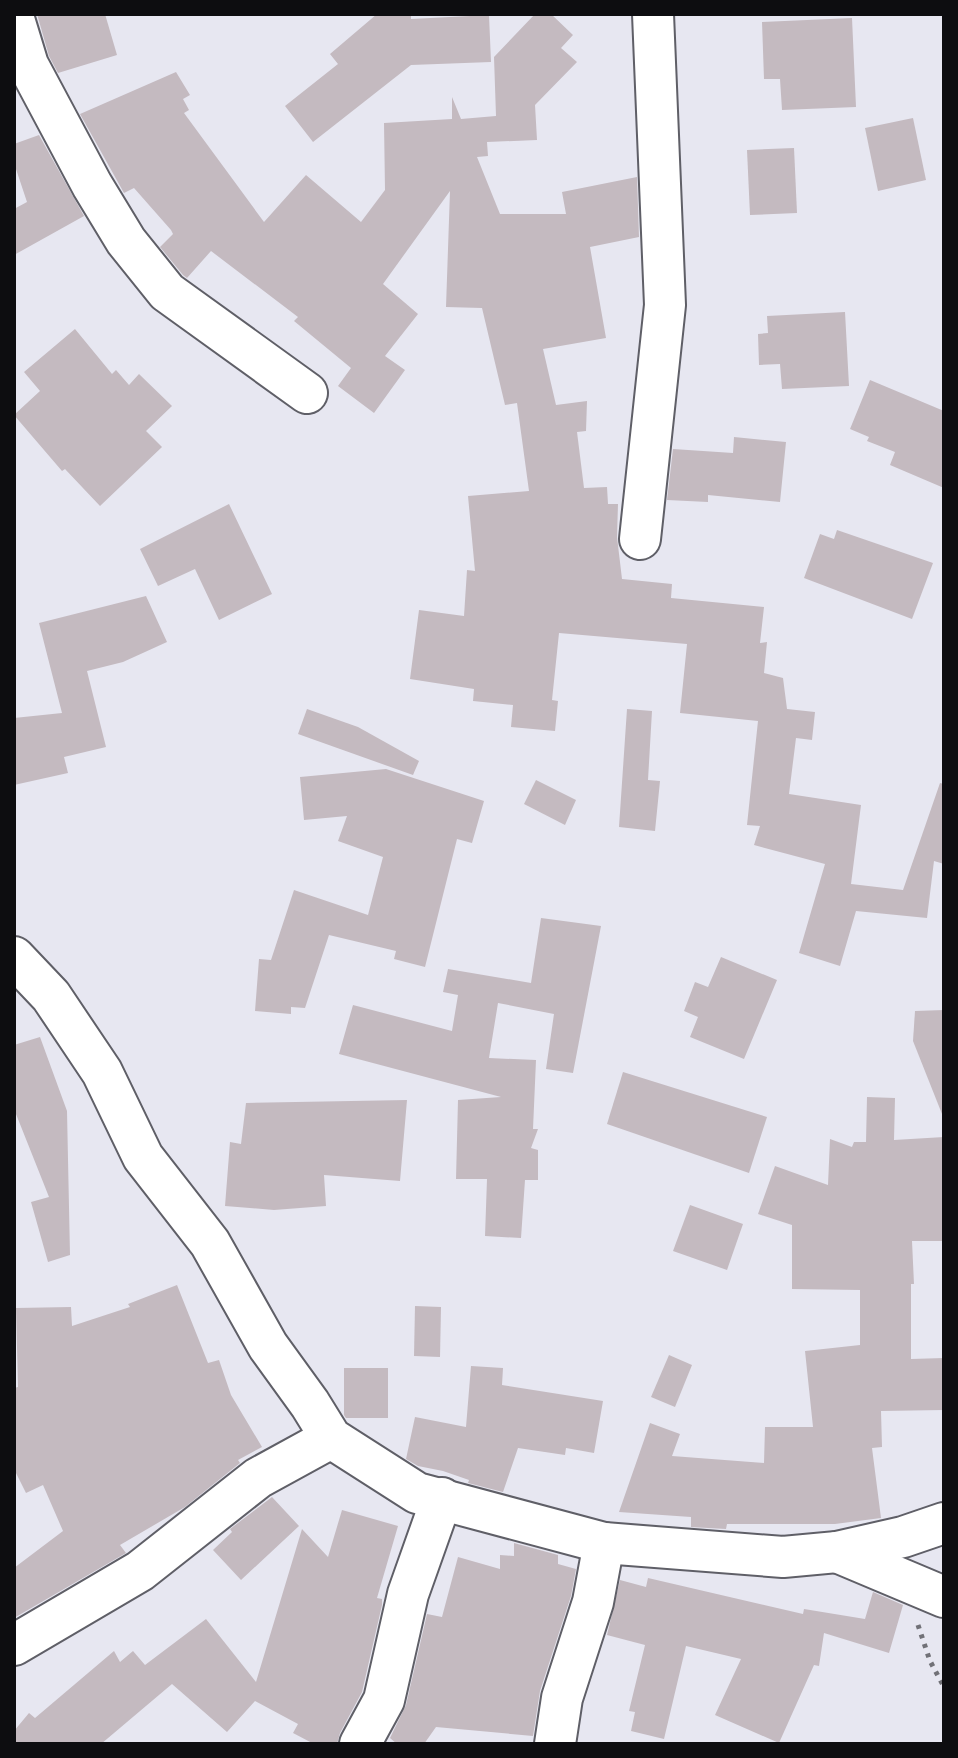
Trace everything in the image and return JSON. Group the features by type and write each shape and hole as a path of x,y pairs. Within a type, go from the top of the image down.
{"street":[{"path":"640,539 665,305 653,14"},
{"path":"14,19 35,79 126,241 167,292 307,393"},
{"path":"14,957 51,996 102,1072 143,1157 210,1243 268,1346 331,1438 417,1493 604,1543 783,1557 837,1552 903,1537 944,1523"},
{"path":"14,1645 140,1571 258,1478 331,1438"},
{"path":"360,1744 384,1700 408,1594 442,1498"},
{"path":"555,1744 562,1698 593,1602 604,1543"},
{"path":"837,1552 944,1597"}],"path":[{"path":"897,1577 930,1661 944,1687"}],"building":[{"path":"37,14 105,14 117,55 58,73 49,56"},
{"path":"377,14 411,14 411,19 489,15 491,62 411,65 313,142 285,106 338,64 330,54"},
{"path":"535,14 551,14 573,35 561,48 577,62 535,105 537,140 487,142 488,156 477,157 500,214 566,214 562,192 637,177 639,237 590,247 606,338 543,349 556,405 587,401 586,431 577,432 584,488 607,487 608,504 618,504 617,537 622,579 672,584 671,598 764,607 760,643 767,642 764,673 783,678 787,709 815,712 812,740 796,738 789,794 861,805 851,884 903,890 940,783 944,784 944,864 934,861 927,918 856,911 840,966 799,953 825,864 754,845 760,826 747,825 758,721 680,713 687,644 559,633 552,700 558,701 555,731 511,727 513,705 473,701 474,689 410,679 419,610 464,616 467,570 475,571 468,496 529,491 517,403 505,405 482,308 446,307 450,191 383,284 418,314 385,356 405,370 374,413 338,386 351,368 294,321 298,317 211,251 187,278 183,275 160,247 173,234 171,230 134,188 124,193 80,114 176,72 190,95 183,99 189,110 184,113 264,222 306,175 361,222 385,190 384,123 452,119 452,97 461,119 496,116 494,57"},
{"path":"852,18 856,107 782,110 780,79 764,79 762,22"},
{"path":"913,118 926,180 878,191 865,128"},
{"path":"39,135 84,216 14,255 14,209 27,202 14,163 14,144"},
{"path":"794,148 797,213 750,215 747,150"},
{"path":"845,312 849,386 782,389 780,364 759,365 758,334 768,333 767,316"},
{"path":"75,329 112,374 116,370 129,385 139,374 172,406 146,431 162,447 100,506 65,469 62,471 14,415 40,391 24,372"},
{"path":"870,380 944,411 944,488 890,465 895,452 867,441 869,437 850,429"},
{"path":"734,437 786,442 780,502 708,495 708,502 667,500 673,449 733,453"},
{"path":"229,504 272,594 219,620 195,569 158,586 140,549"},
{"path":"837,530 933,563 912,619 804,578 820,534 834,539"},
{"path":"146,596 167,642 123,662 87,671 106,747 64,757 68,773 14,785 14,718 62,713 39,623"},
{"path":"307,709 358,727 419,761 413,775 298,734"},
{"path":"627,709 652,711 648,780 660,781 655,831 619,827"},
{"path":"386,769 484,801 472,843 457,839 425,967 394,959 396,951 329,935 305,1008 291,1007 291,1014 255,1011 259,959 271,960 294,890 368,915 383,857 338,841 347,816 304,820 300,777"},
{"path":"536,780 576,800 565,825 524,804"},
{"path":"541,918 601,926 573,1073 546,1069 554,1014 498,1003 489,1058 536,1060 533,1129 538,1129 531,1148 538,1150 538,1180 525,1180 521,1238 485,1236 487,1179 456,1179 458,1100 501,1097 339,1054 353,1005 452,1031 458,995 443,992 448,969 531,983"},
{"path":"721,957 777,980 744,1059 690,1037 698,1017 684,1011 695,982 708,987"},
{"path":"944,1010 942,1114 913,1041 915,1011"},
{"path":"40,1037 67,1111 70,1255 48,1262 31,1202 49,1197 14,1109 14,1045"},
{"path":"623,1072 767,1117 749,1173 607,1124"},
{"path":"867,1097 895,1098 894,1140 944,1137 944,1241 912,1241 911,1359 944,1358 944,1410 881,1411 882,1447 872,1448 881,1518 835,1524 727,1524 726,1529 691,1527 691,1517 619,1512 650,1423 680,1434 672,1456 764,1463 765,1427 813,1427 805,1351 860,1345 860,1290 792,1289 792,1225 758,1214 775,1166 828,1185 830,1139 852,1147 854,1142 866,1142"},
{"path":"407,1100 400,1181 324,1175 326,1206 274,1210 225,1206 230,1142 241,1144 246,1103"},
{"path":"690,1205 743,1224 727,1270 673,1251"},
{"path":"177,1285 208,1363 219,1360 231,1395 262,1447 238,1460 240,1463 185,1507 120,1545 126,1553 14,1618 14,1568 63,1531 43,1485 26,1493 14,1469 14,1388 18,1387 16,1308 71,1307 72,1326 130,1307 128,1304"},
{"path":"415,1306 441,1307 440,1357 414,1356"},
{"path":"669,1355 692,1365 675,1407 651,1397"},
{"path":"471,1366 503,1368 502,1385 603,1401 594,1453 566,1448 565,1455 518,1448 503,1492 468,1483 469,1480 443,1471 418,1466 406,1459 415,1417 466,1427"},
{"path":"344,1368 388,1368 388,1418 346,1418"},
{"path":"272,1497 299,1526 241,1580 213,1550 232,1532 230,1529"},
{"path":"342,1510 398,1526 377,1598 382,1599 382,1605 362,1692 337,1744 314,1744 293,1733 298,1724 255,1701 227,1732 172,1684 101,1744 14,1744 14,1731 29,1713 35,1718 114,1651 120,1662 133,1651 145,1665 206,1619 256,1682 302,1529 328,1557"},
{"path":"514,1543 558,1555 558,1564 576,1569 571,1596 540,1691 533,1736 436,1727 424,1744 397,1744 390,1738 406,1705 427,1614 442,1617 458,1557 500,1569 500,1555 514,1556"},
{"path":"648,1578 803,1614 804,1609 865,1619 873,1592 903,1605 889,1653 824,1633 819,1666 814,1665 779,1743 715,1715 741,1659 686,1646 664,1739 631,1731 635,1712 629,1711 645,1645 607,1635 620,1580 646,1587"}]}
